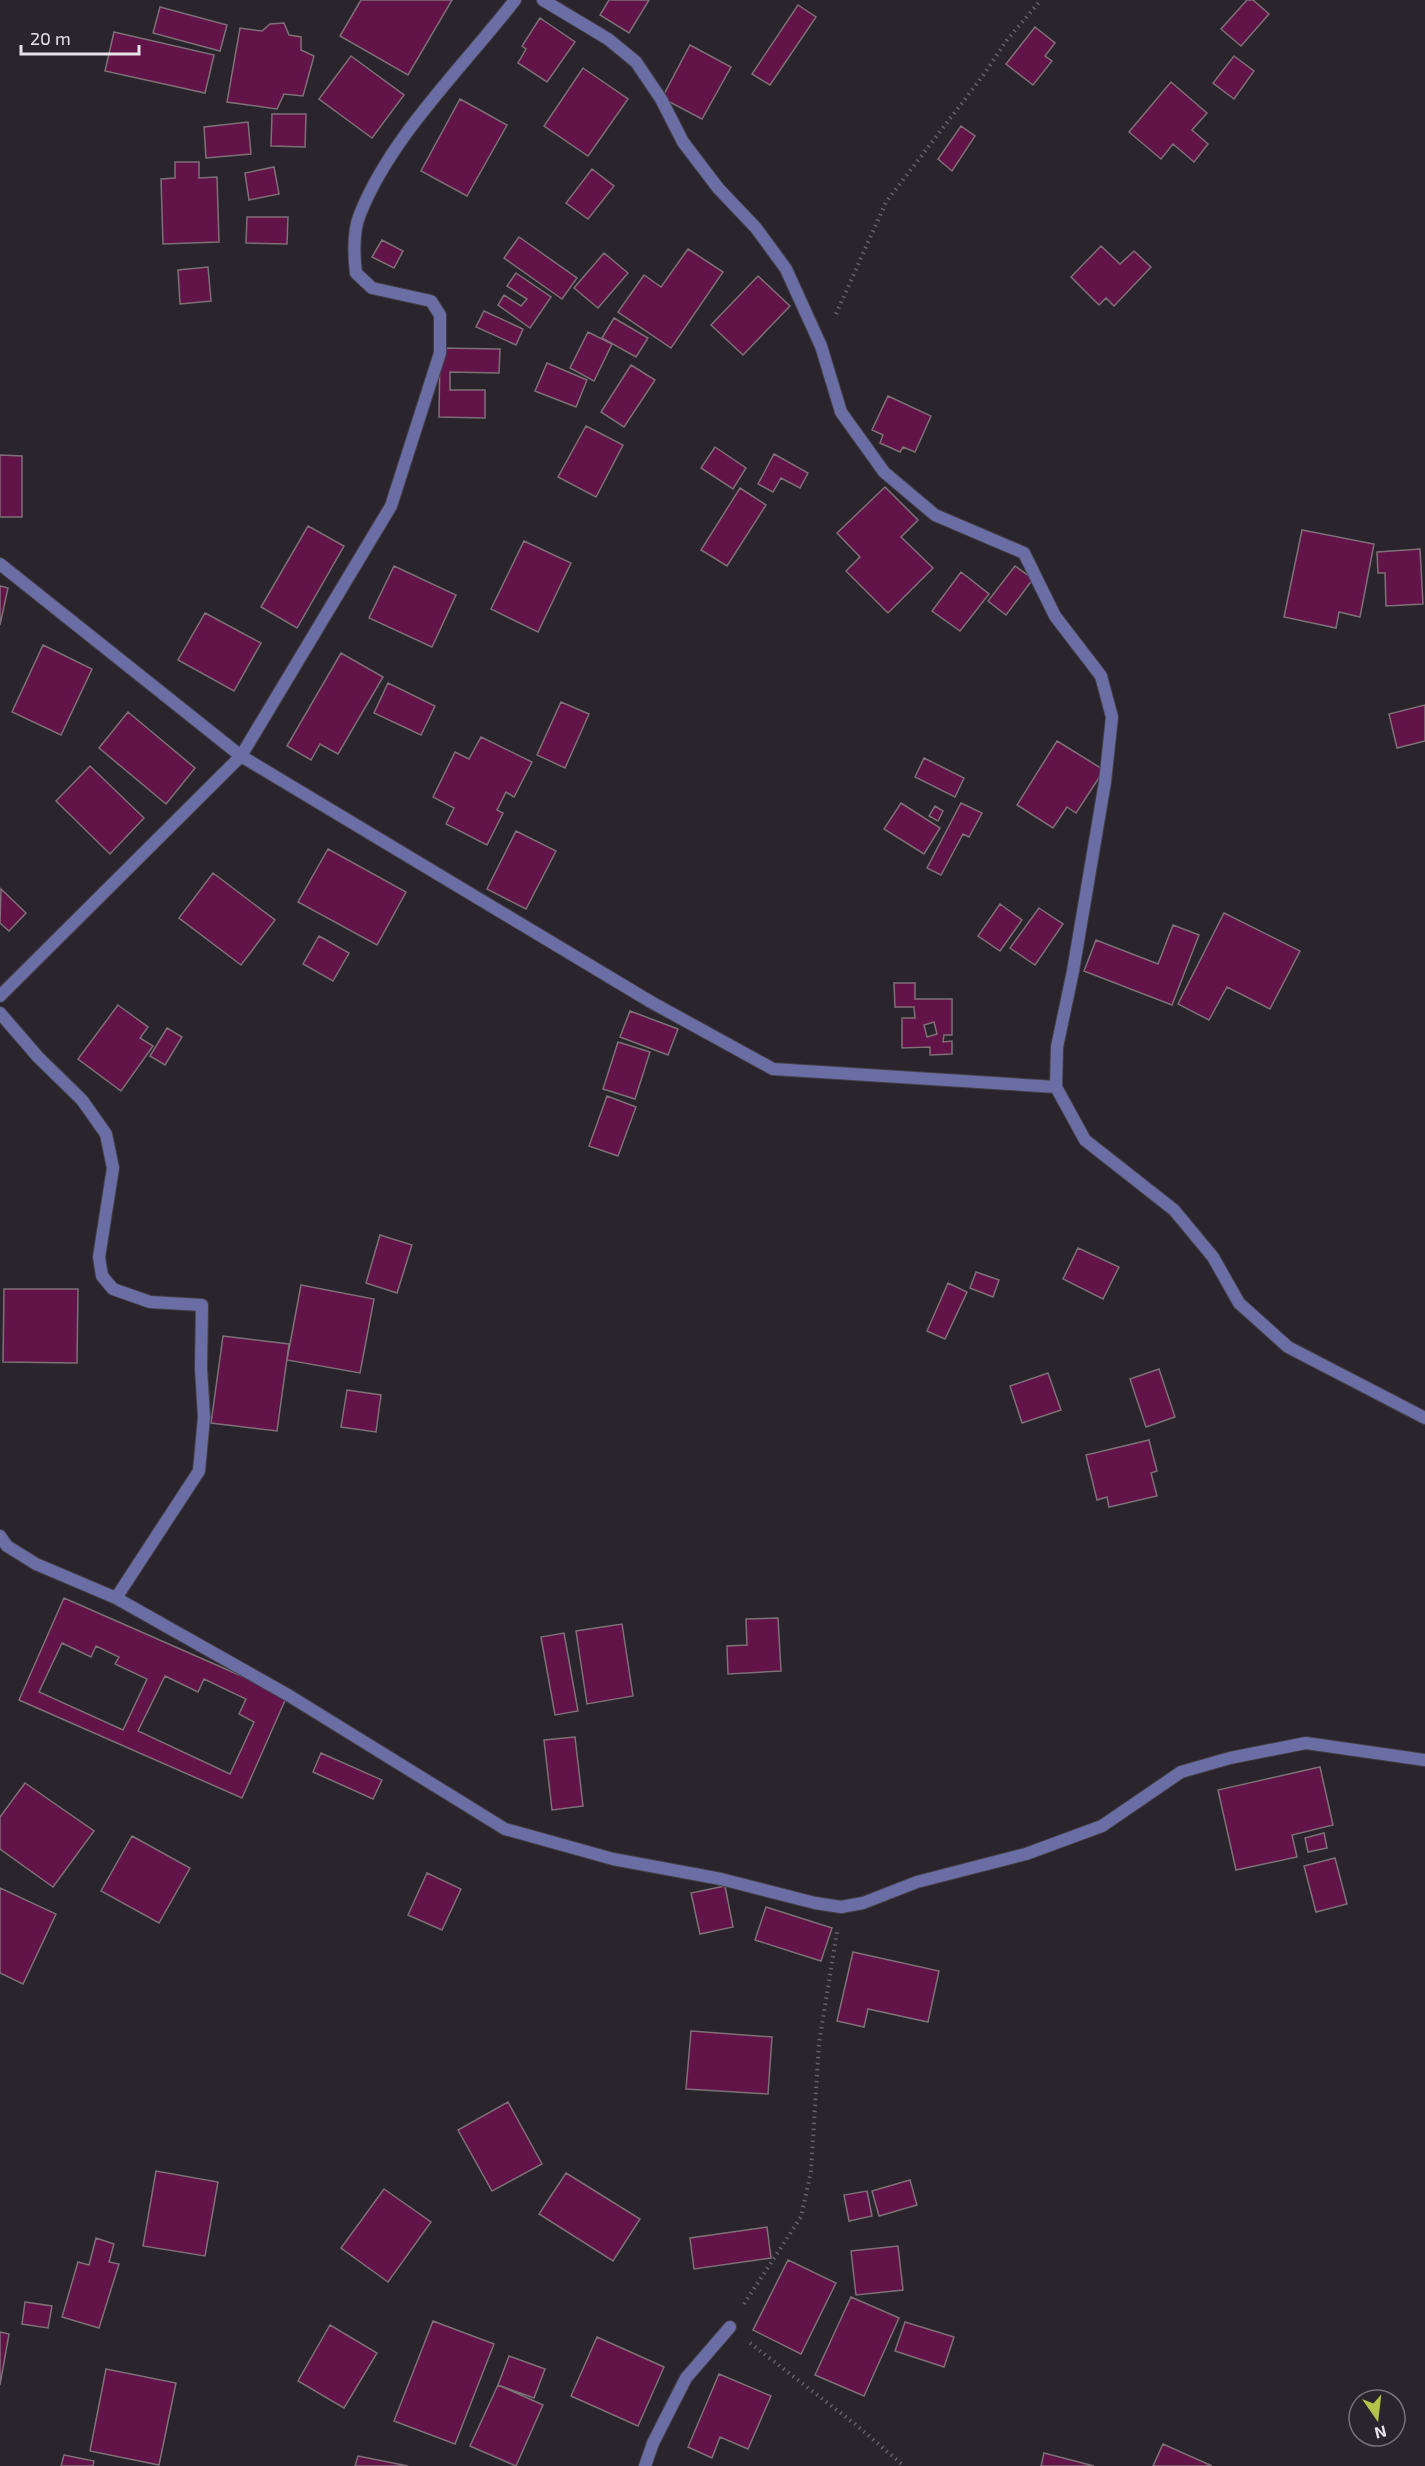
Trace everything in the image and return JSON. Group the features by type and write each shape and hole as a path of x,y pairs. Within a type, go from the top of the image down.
{"street":[{"path":"0,996 241,756 391,506 440,353 440,315 430,301 372,288 356,273 354,258 359,216 387,160 515,0"},
{"path":"543,0 608,39 636,62 661,99 683,142 718,188 756,228 786,269 820,346 840,412 884,472 935,515 1024,553 1055,616 1101,676 1112,717 1105,782 1073,971 1057,1047 1056,1087 1085,1140 1174,1210 1213,1257 1239,1303 1288,1347 1425,1418"},
{"path":"0,564 241,756 651,1002 773,1069 1056,1087"},
{"path":"0,1013 38,1057 82,1100 106,1134 113,1167 99,1257 102,1276 113,1289 150,1302 202,1305 201,1368 204,1417 198,1471 116,1599"},
{"path":"0,1536 7,1546 36,1564 116,1599 288,1695 505,1829 613,1859 722,1879 841,1908 863,1903 917,1882 1026,1854 1102,1826 1181,1772 1230,1758 1306,1743 1425,1760"},
{"path":"645,2466 653,2443 686,2378 730,2327"}],"path":[{"path":"820,346 886,202 1008,40 1041,0"},
{"path":"841,1908 819,2043 811,2171 801,2217 730,2327 855,2424 904,2466"}],"building":[{"path":"361,0 452,0 408,75 340,36"},
{"path":"609,0 649,0 629,33 600,15"},
{"path":"1247,0 1253,0 1269,14 1241,46 1221,29"},
{"path":"798,5 816,17 770,85 752,74"},
{"path":"160,7 227,25 220,51 153,33"},
{"path":"540,18 575,42 547,82 518,63 526,49 522,46"},
{"path":"284,23 289,35 301,37 301,50 314,56 303,96 284,94 277,109 227,102 240,28 262,31 270,24"},
{"path":"1035,27 1055,43 1045,56 1052,61 1033,85 1006,64"},
{"path":"114,32 214,55 205,93 105,71"},
{"path":"690,45 731,67 702,119 662,98"},
{"path":"351,56 404,95 372,138 319,99"},
{"path":"1234,56 1254,71 1234,99 1213,83"},
{"path":"583,68 628,99 588,156 544,126"},
{"path":"1171,82 1207,113 1192,130 1208,144 1194,162 1173,144 1161,159 1129,132"},
{"path":"460,99 507,125 467,196 421,171"},
{"path":"272,114 306,114 305,147 271,146"},
{"path":"248,122 251,154 206,158 204,127"},
{"path":"961,126 975,136 952,171 938,159"},
{"path":"175,162 199,162 199,178 217,177 219,242 163,244 161,179 175,178"},
{"path":"274,167 279,194 249,200 245,173"},
{"path":"592,169 614,186 588,219 566,203"},
{"path":"247,217 288,217 287,244 246,243"},
{"path":"519,237 577,278 562,299 504,258"},
{"path":"382,240 403,251 394,268 372,257"},
{"path":"1101,246 1120,264 1134,251 1151,267 1114,306 1106,298 1099,305 1071,277"},
{"path":"688,249 723,272 671,348 618,312 644,275 661,287"},
{"path":"604,253 628,273 598,308 574,288"},
{"path":"208,267 211,301 180,304 178,270"},
{"path":"516,273 551,297 530,328 498,305 504,295 521,306 527,299 507,286"},
{"path":"758,276 790,306 743,355 711,325"},
{"path":"484,311 523,329 516,345 476,327"},
{"path":"614,318 648,338 636,357 602,338"},
{"path":"588,332 612,344 594,381 570,368"},
{"path":"440,348 500,349 499,373 450,372 450,390 485,390 485,418 439,417"},
{"path":"547,363 587,380 576,407 535,391"},
{"path":"631,365 655,380 624,427 601,412"},
{"path":"888,396 931,416 915,452 903,447 900,452 880,443 883,435 872,430"},
{"path":"586,426 623,445 596,497 558,477"},
{"path":"715,447 746,468 733,489 701,468"},
{"path":"774,454 808,473 800,488 781,478 773,492 758,484"},
{"path":"0,455 22,456 22,517 0,517"},
{"path":"885,487 918,520 901,537 933,568 888,613 846,571 860,557 837,533"},
{"path":"740,488 766,505 727,566 701,550"},
{"path":"308,526 344,546 297,628 261,607"},
{"path":"1302,530 1374,544 1360,617 1339,612 1336,628 1284,617"},
{"path":"524,541 571,563 538,632 491,609"},
{"path":"1420,549 1423,604 1386,606 1385,573 1378,573 1377,552"},
{"path":"394,566 456,595 432,647 369,618"},
{"path":"1015,566 1033,579 1006,615 988,601"},
{"path":"961,572 989,594 960,631 932,611"},
{"path":"0,586 8,588 0,625"},
{"path":"205,613 261,643 234,691 178,660"},
{"path":"43,645 92,669 61,735 12,712"},
{"path":"341,653 383,677 338,754 320,744 311,760 287,746"},
{"path":"388,683 435,706 421,735 374,713"},
{"path":"561,702 589,714 565,768 537,755"},
{"path":"1425,705 1425,741 1397,748 1389,714"},
{"path":"128,712 195,768 166,804 99,748"},
{"path":"481,737 532,762 514,797 506,792 497,810 503,813 487,845 446,824 454,808 433,797 455,752 469,759"},
{"path":"1057,741 1104,770 1076,813 1067,807 1053,828 1017,805"},
{"path":"924,758 964,778 955,797 915,777"},
{"path":"90,766 144,818 110,854 56,801"},
{"path":"901,803 940,828 924,854 884,829"},
{"path":"961,803 982,813 969,837 963,834 941,875 927,868"},
{"path":"935,806 943,811 938,821 929,816"},
{"path":"516,831 556,851 526,909 487,889"},
{"path":"328,849 406,892 377,945 298,902"},
{"path":"213,873 275,920 241,965 179,918"},
{"path":"1,889 26,913 9,931 0,923"},
{"path":"1000,904 1022,920 1000,951 978,936"},
{"path":"1039,908 1063,924 1035,965 1010,948"},
{"path":"1224,913 1300,951 1270,1009 1227,987 1209,1020 1178,1004"},
{"path":"1173,925 1199,935 1172,1005 1084,971 1096,940 1158,964"},
{"path":"319,936 349,953 333,981 303,964"},
{"path":"894,983 915,983 915,999 952,999 952,1035 944,1035 943,1042 952,1041 952,1054 930,1055 930,1047 902,1048 902,1018 915,1018 914,1007 895,1007","holes":["934,1022 937,1034 927,1037 924,1025"]},
{"path":"118,1005 148,1027 140,1038 153,1046 121,1091 78,1059"},
{"path":"630,1011 678,1029 668,1055 620,1037"},
{"path":"167,1028 182,1037 165,1065 150,1056"},
{"path":"618,1042 650,1052 635,1099 603,1089"},
{"path":"607,1096 636,1107 618,1156 589,1146"},
{"path":"380,1235 412,1245 397,1293 366,1283"},
{"path":"1078,1248 1119,1267 1103,1299 1063,1279"},
{"path":"976,1272 999,1280 993,1297 970,1288"},
{"path":"948,1283 967,1292 945,1339 927,1331"},
{"path":"301,1285 374,1299 360,1373 287,1360"},
{"path":"4,1289 78,1289 77,1363 3,1362"},
{"path":"223,1336 289,1344 277,1431 211,1423"},
{"path":"1159,1369 1175,1417 1146,1427 1130,1379"},
{"path":"1048,1373 1061,1410 1022,1423 1010,1386"},
{"path":"347,1390 381,1395 376,1432 341,1427"},
{"path":"1149,1440 1157,1471 1151,1473 1157,1496 1109,1507 1107,1497 1097,1500 1086,1455"},
{"path":"64,1598 287,1696 242,1798 19,1700","holes":["62,1643 91,1657 96,1646 119,1657 115,1664 147,1679 123,1730 39,1692","165,1676 198,1692 204,1679 246,1699 239,1714 254,1722 230,1774 138,1731"]},
{"path":"778,1618 781,1671 728,1674 727,1646 747,1645 746,1619"},
{"path":"622,1624 633,1696 587,1704 576,1631"},
{"path":"564,1633 578,1711 555,1715 541,1637"},
{"path":"575,1737 583,1806 552,1810 544,1740"},
{"path":"321,1753 382,1780 373,1799 313,1772"},
{"path":"1320,1767 1333,1825 1292,1835 1297,1857 1236,1870 1218,1790"},
{"path":"25,1783 94,1831 53,1887 0,1849 0,1817"},
{"path":"1324,1833 1327,1848 1308,1852 1305,1838"},
{"path":"132,1836 190,1868 159,1923 101,1891"},
{"path":"1335,1858 1347,1904 1316,1912 1304,1866"},
{"path":"427,1873 461,1889 442,1930 408,1915"},
{"path":"725,1886 733,1927 700,1934 691,1893"},
{"path":"0,1888 56,1914 23,1984 0,1973"},
{"path":"766,1907 832,1928 821,1961 755,1940"},
{"path":"853,1952 939,1971 928,2022 868,2009 864,2027 837,2021"},
{"path":"691,2031 772,2037 768,2094 686,2089"},
{"path":"508,2102 542,2164 492,2191 458,2130"},
{"path":"156,2171 218,2182 205,2256 143,2246"},
{"path":"566,2173 640,2219 613,2261 539,2214"},
{"path":"910,2180 917,2205 879,2216 872,2191"},
{"path":"384,2189 431,2222 388,2282 341,2248"},
{"path":"867,2191 872,2216 849,2221 844,2195"},
{"path":"767,2227 771,2258 694,2269 690,2238"},
{"path":"96,2238 114,2244 109,2262 119,2264 99,2328 62,2317 78,2262 89,2265"},
{"path":"898,2246 903,2290 856,2295 851,2251"},
{"path":"788,2260 836,2283 801,2354 753,2330"},
{"path":"851,2297 899,2318 864,2396 815,2375"},
{"path":"25,2302 52,2306 48,2328 22,2324"},
{"path":"433,2321 494,2344 455,2444 394,2421"},
{"path":"905,2322 954,2337 944,2367 895,2351"},
{"path":"330,2325 377,2353 344,2408 298,2381"},
{"path":"0,2332 9,2334 0,2385"},
{"path":"597,2337 664,2367 638,2426 571,2396"},
{"path":"509,2356 545,2369 534,2398 498,2385"},
{"path":"106,2369 176,2383 159,2465 90,2451"},
{"path":"719,2374 771,2396 748,2449 720,2437 712,2458 688,2447"},
{"path":"498,2385 543,2405 516,2466 470,2446"},
{"path":"1163,2444 1212,2466 1153,2466"},
{"path":"1044,2453 1094,2466 1041,2466"},
{"path":"64,2455 94,2461 93,2466 61,2466"},
{"path":"358,2456 408,2466 355,2466"}]}
